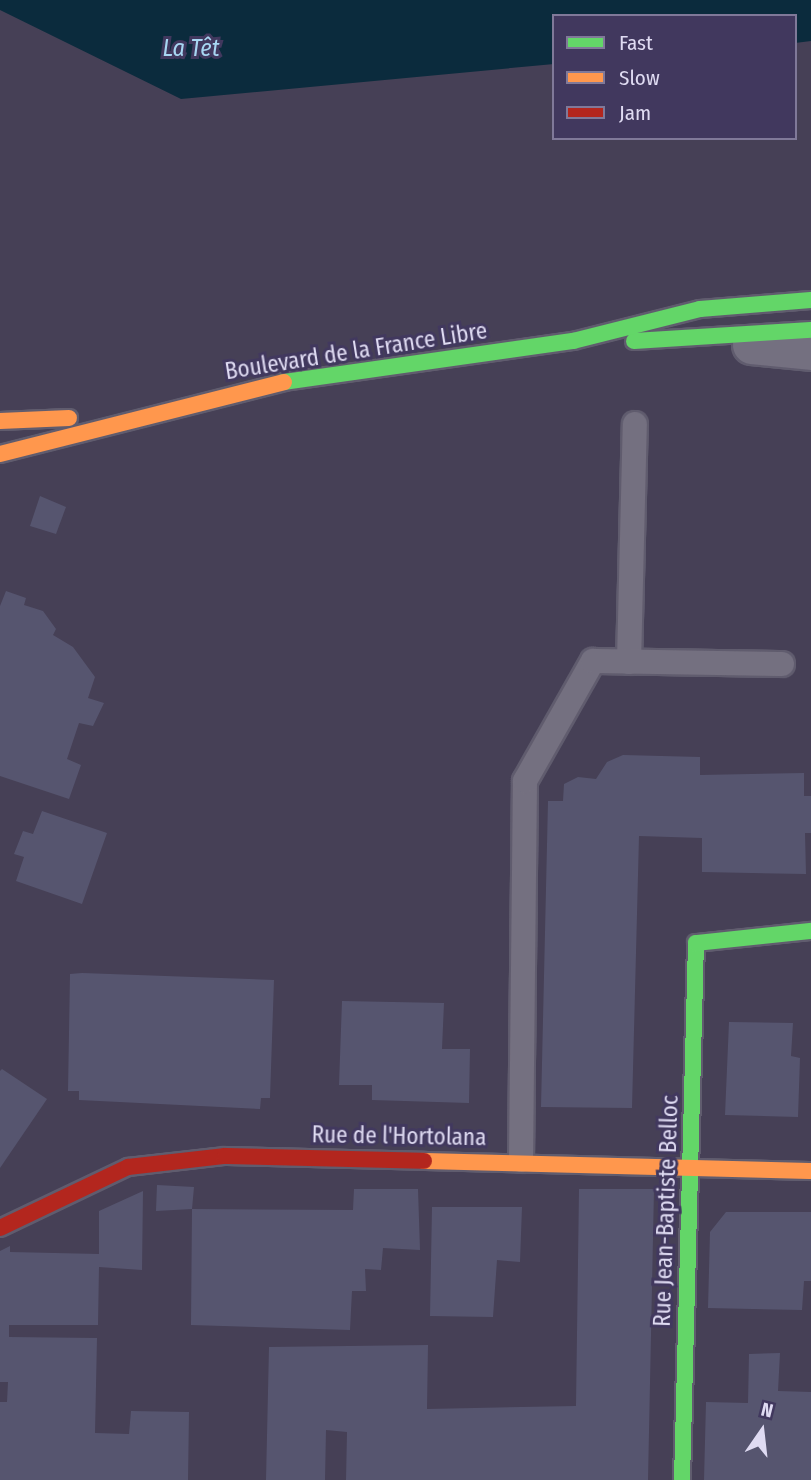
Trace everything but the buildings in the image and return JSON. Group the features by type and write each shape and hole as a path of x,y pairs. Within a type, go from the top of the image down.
{"street":[{"name":"Boulevard de la France Libre","path":"0,454 262,385 573,341 700,309 811,300"},
{"name":"Boulevard de la France Libre","path":"573,341 704,340 811,330"},
{"path":"704,340 811,351"},
{"name":"Boulevard de la France Libre","path":"0,421 148,415"},
{"name":"Rue Jean-Baptiste Belloc","path":"682,1480 696,943 811,931"},
{"name":"Rue de l'Hortolana","path":"0,1228 128,1167 225,1156 521,1160 690,1170 811,1171"}],"lane":[{"path":"629,662 635,424"},
{"path":"521,1160 525,781 593,662 782,664"}],"water":[{"name":"La Têt","path":"0,0 811,0 811,41 797,43 797,14 552,14 552,64 181,99 0,10"}],"traffic: fast":[{"path":"284,382 573,341 700,309 811,300"},
{"path":"634,341 811,330"},
{"path":"682,1480 696,943 811,931"}],"traffic: slow":[{"path":"0,454 284,382"},
{"path":"0,421 69,418"},
{"path":"424,1161 811,1171"}],"traffic: jam":[{"path":"0,1228 128,1167 225,1156 424,1161"}]}
